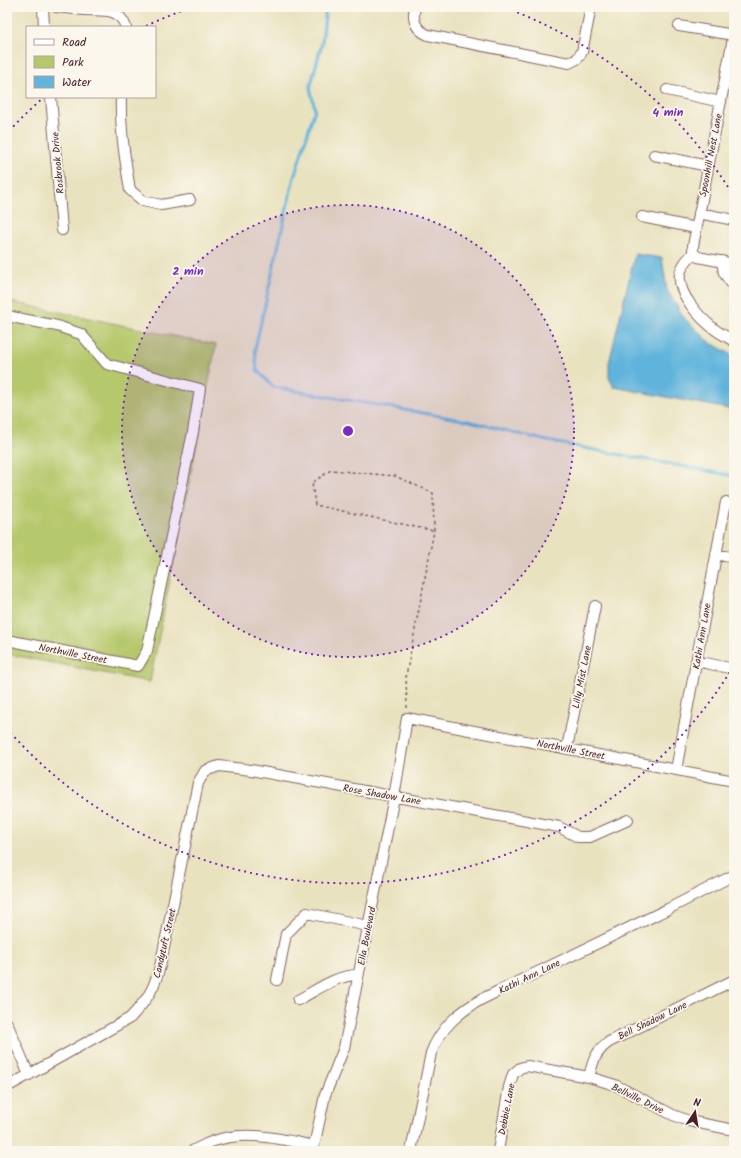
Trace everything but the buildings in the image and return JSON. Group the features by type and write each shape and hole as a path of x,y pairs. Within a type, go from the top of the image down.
{"street":[{"path":"43,7 44,26"},
{"path":"56,7 111,12 123,19 126,26"},
{"path":"415,7 414,22 420,30 428,35 569,63 577,59 582,52 592,7"},
{"path":"679,26 734,34"},
{"name":"Spoonhill Nest Lane","path":"693,253 696,228 734,34"},
{"path":"667,90 721,102"},
{"name":"Rosbrook Drive","path":"51,98 62,230"},
{"path":"121,98 123,149 130,190 143,201 161,205 190,200"},
{"path":"654,155 708,166"},
{"path":"699,213 734,220"},
{"path":"642,218 696,228"},
{"path":"734,264 698,257 693,253 684,264 680,274 680,284 686,299 712,327 734,341"},
{"path":"722,261 724,273 734,287"},
{"name":"Northville Street","path":"7,316 57,326 81,334 107,364 200,389 192,437 147,651 138,666 7,640"},
{"name":"Kathi Ann Lane","path":"676,770 726,502"},
{"path":"716,554 734,558"},
{"name":"Lilly Mist Lane","path":"568,748 595,606"},
{"path":"696,661 734,669"},
{"name":"Northville Street","path":"407,718 734,781"},
{"name":"Ella Boulevard","path":"314,1148 325,1096 344,1048 394,797 407,718"},
{"name":"Rose Shadow Lane","path":"205,770 219,766 237,768 559,827 578,836 590,838 628,820"},
{"name":"Candytuft Street","path":"7,1087 130,1018 145,1003 156,981 162,962 198,783 205,770"},
{"name":"Kathi Ann Lane","path":"411,1151 431,1053 442,1031 460,1013 482,999 668,909 734,875"},
{"path":"278,980 286,934 307,914 368,926"},
{"path":"298,1000 339,978 350,975 358,976"},
{"name":"Bell Shadow Lane","path":"589,1077 594,1058 601,1048 609,1042 734,980"},
{"path":"7,1024 29,1075"},
{"name":"Debbie Lane","path":"498,1151 513,1074 520,1068 527,1066 536,1067 589,1077"},
{"name":"Bellville Drive","path":"589,1077 615,1085 678,1117 734,1130"},
{"path":"192,1151 213,1141 241,1135 280,1139 314,1148"}],"path":[{"path":"407,718 406,676 434,531 433,493 395,476 332,470 312,483 315,505 434,531"}],"green space":[{"path":"7,301 216,345 150,682 7,654"}],"water":[{"path":"635,254 662,258 667,290 685,319 711,343 734,356 734,410 614,387 609,378 609,363"}],"waterway":[{"path":"326,7 322,43 310,88 315,109 293,181 255,349 257,370 273,387 469,421 547,441 734,476"}]}
